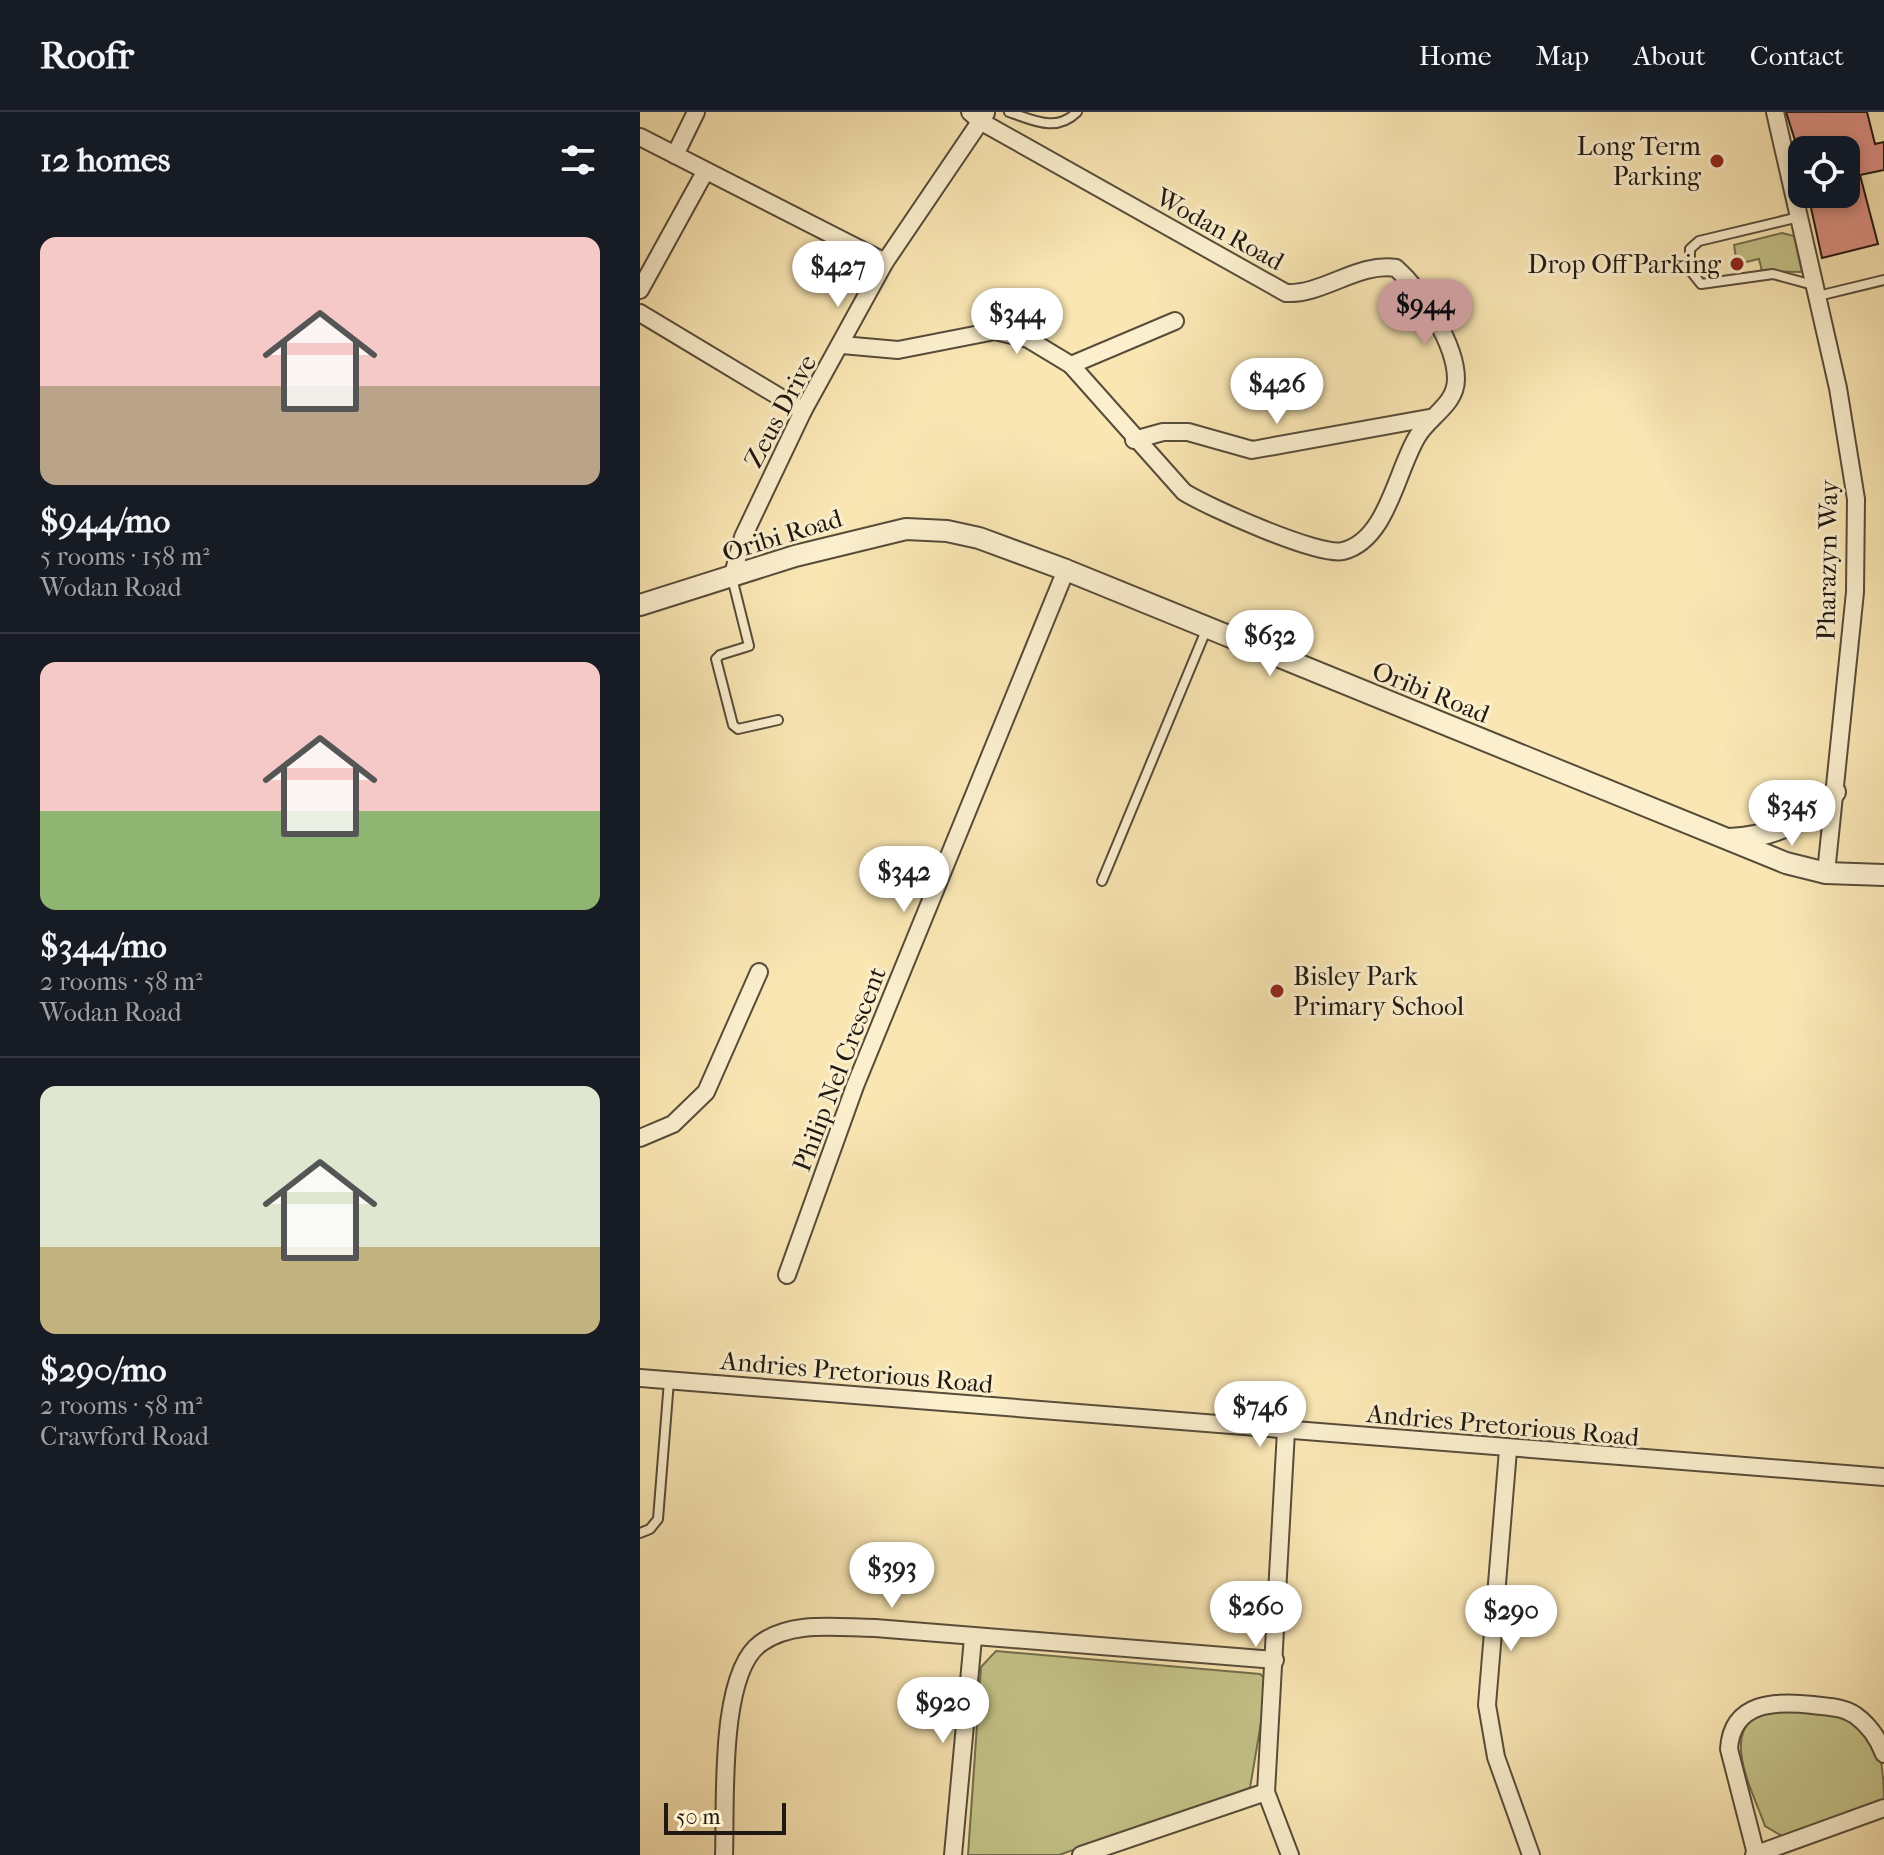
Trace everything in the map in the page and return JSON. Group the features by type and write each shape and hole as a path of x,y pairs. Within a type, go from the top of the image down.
{"street":[{"path":"675,155 696,112"},
{"name":"Pharazyn Way","path":"1775,112 1846,427 1856,499 1855,592 1826,873"},
{"name":"Zeus Drive","path":"732,578 743,537 803,411 885,262 979,115"},
{"name":"Wodan Road","path":"842,345 898,350 995,331 1028,339 1071,365 1171,482 1202,504 1313,548 1339,552 1355,547 1370,534 1409,451 1429,418 1453,394 1454,369 1441,332 1417,287 1396,268 1379,268 1307,291 1286,293 979,115"},
{"path":"640,137 885,262"},
{"path":"640,290 705,172"},
{"path":"640,313 803,411"},
{"path":"1071,365 1175,321"},
{"path":"1134,440 1163,432 1188,432 1252,450 1429,418"},
{"name":"Oribi Road","path":"640,605 826,548 906,529 947,531 979,538 1066,570 1786,863 1826,873 1884,875"},
{"name":"Philip Nel Crescent","path":"787,1275 855,1086 1066,570"},
{"path":"1721,839 1759,836 1791,825 1819,809 1835,792"},
{"path":"640,1138 673,1124 706,1092 759,972"},
{"name":"Andries Pretorious Road","path":"640,1378 1508,1450 1884,1477"},
{"path":"1286,1431 1266,1792 1290,1855"},
{"path":"1508,1450 1487,1705 1496,1757 1531,1855"},
{"path":"724,1855 730,1716 742,1664 761,1643 808,1627 875,1628 1275,1660"},
{"path":"953,1855 973,1638"},
{"path":"1884,1754 1869,1728 1841,1708 1784,1701 1748,1710 1740,1717 1730,1737 1729,1749 1755,1855 1884,1808"},
{"path":"1081,1855 1266,1792"}],"lane":[{"path":"1009,112 1044,124 1058,124 1077,112"},
{"path":"1799,217 1699,241 1690,249 1690,270 1701,284 1773,274 1816,290 1884,280"},
{"path":"732,578 749,646 716,659 733,725 738,729 778,720"},
{"path":"1102,881 1207,628"},
{"path":"640,1533 658,1519 669,1381"}],"shaded area":[{"path":"1782,233 1794,236 1802,272 1762,271 1759,259 1737,264 1734,245"},
{"path":"996,1651 1260,1674 1268,1681 1250,1788 1059,1855 968,1855 981,1667"},
{"path":"1780,1708 1828,1713 1860,1725 1871,1736 1878,1752 1884,1803 1782,1836 1765,1826 1745,1773 1741,1739 1747,1725 1759,1714"}],"building":[{"path":"1786,112 1867,112 1875,144 1884,142 1884,170 1860,175 1860,136 1794,136"},
{"path":"1860,175 1878,244 1822,258 1811,208 1860,208"}],"place":[{"name":"Long Term Parking","path":"1717,161"},
{"name":"Drop Off Parking","path":"1737,264"},
{"name":"Bisley Park Primary School","path":"1277,991"}]}
